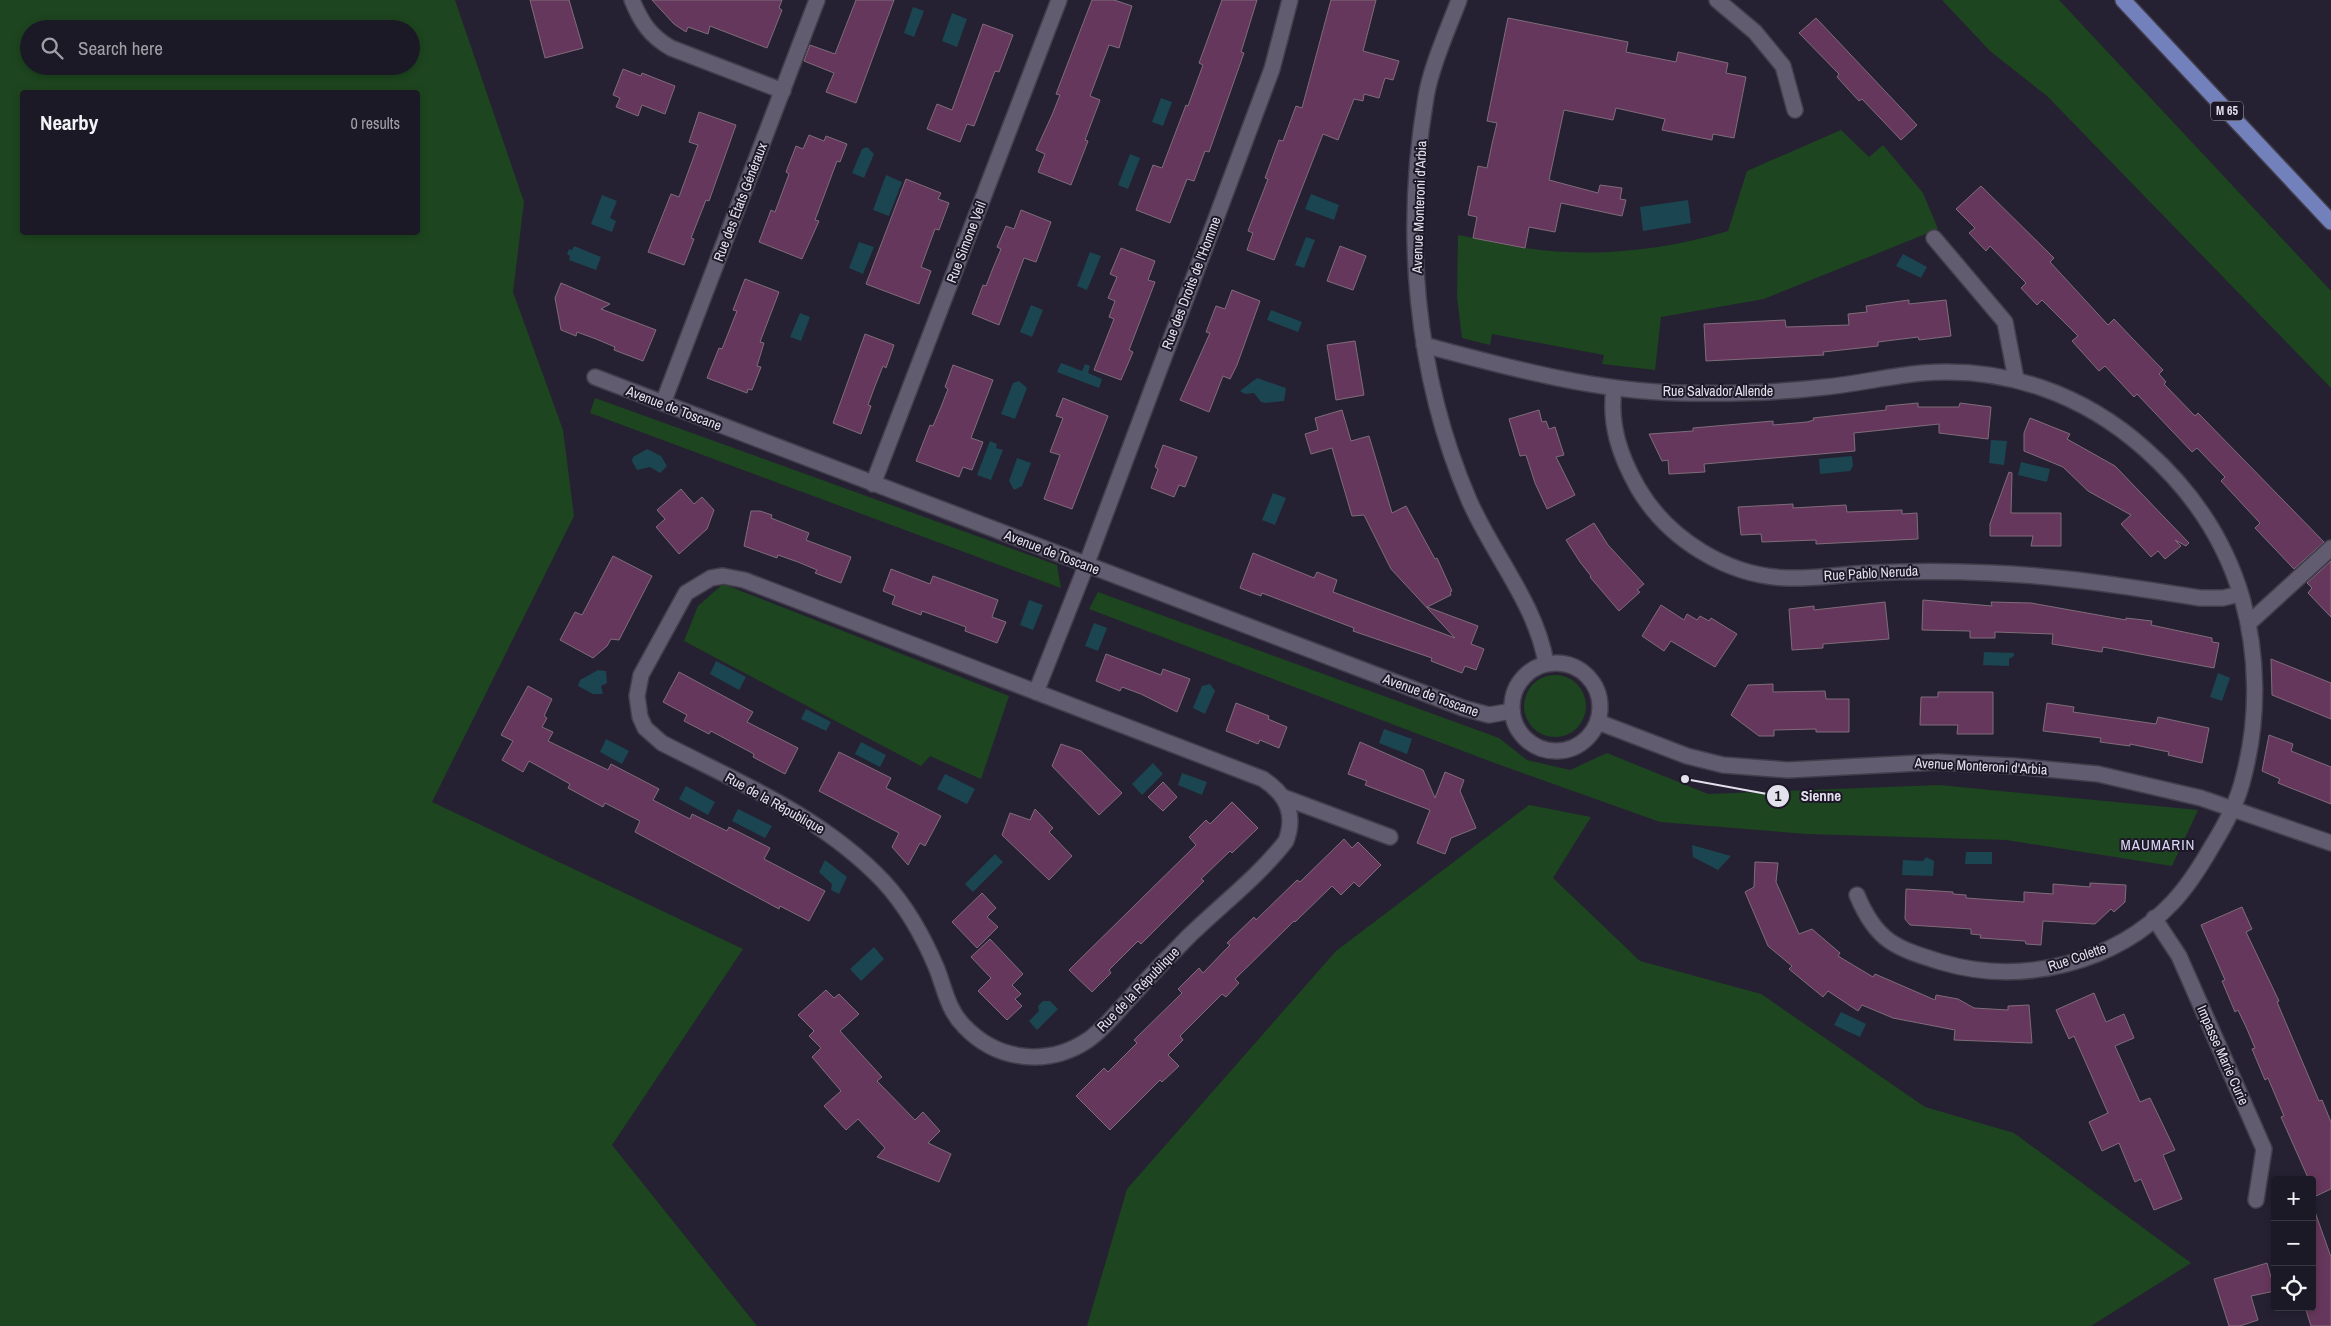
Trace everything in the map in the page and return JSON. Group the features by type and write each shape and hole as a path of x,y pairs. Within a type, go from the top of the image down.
{"main road":[{"name":"M 65","path":"2123,0 2331,222"}],"street":[{"path":"632,0 646,29 657,40 671,48 783,91"},
{"name":"Rue des États Généraux","path":"663,403 817,0"},
{"name":"Rue Simone Veil","path":"873,484 1060,0"},
{"name":"Rue des Droits de l'Homme","path":"1086,565 1272,69 1290,0"},
{"name":"Avenue Monteroni d'Arbia","path":"1459,0 1426,95 1419,162 1416,263 1424,345 1439,416 1454,462 1490,542 1532,616 1543,644 1546,663"},
{"path":"1717,0 1755,32 1783,66 1795,110"},
{"path":"1934,238 2005,322 2016,379"},
{"name":"Rue Salvador Allende","path":"1424,345 1515,369 1614,388 1674,393 1754,394 1827,387 1927,372 2016,379 2063,394 2110,420 2168,470 2194,502 2218,538 2249,622 2255,680 2254,724 2244,776 2233,809"},
{"name":"Avenue de Toscane","path":"595,377 1463,708 1489,715 1512,711"},
{"name":"Rue Pablo Neruda","path":"1614,388 1611,408 1613,428 1630,474 1643,496 1659,516 1700,551 1722,563 1748,572 1788,578 1922,571 1992,573 2061,578 2200,598 2223,598 2240,594"},
{"path":"2249,622 2331,548"},
{"path":"1036,692 1086,565"},
{"name":"Rue de la République","path":"723,576 744,580 1036,692 1264,780 1283,797 1291,814 1292,824 1286,841 1279,850 1184,941 1100,1030 1082,1043 1063,1052 1032,1058 1016,1056 985,1044 962,1024 946,1000 929,950 912,919 886,884 847,846 799,814 652,736 640,717 636,696 641,675 680,601 686,593 702,582 723,576"},
{"path":"1546,663 1569,664 1583,671 1591,678 1598,692 1601,707 1598,722 1590,736 1578,745 1564,750 1548,750 1526,738 1517,726 1512,711 1512,701 1517,687 1526,674 1546,663"},
{"name":"Avenue Monteroni d'Arbia","path":"1598,722 1687,756 1723,765 1788,770 1938,762 2014,766 2098,774 2201,798 2331,843"},
{"path":"1283,797 1390,837"},
{"name":"Rue Colette","path":"1857,895 1866,918 1880,936 1907,950 1966,968 1992,972 2050,968 2105,950 2131,935 2173,902 2196,873 2233,809"},
{"name":"Impasse Marie Curie","path":"2154,918 2179,956 2264,1149 2256,1200"}],"green space":[{"path":"0,0 455,0 524,202 513,292 563,430 574,516 432,802 743,949 612,1145 757,1326 0,1326"},
{"path":"1942,0 2059,0 2331,291 2331,388 2047,96 1990,51"},
{"path":"1841,130 1869,157 1883,145 1923,193 1938,229 1764,299 1661,317 1655,370 1602,364 1604,355 1492,334 1490,345 1462,338 1457,297 1458,235 1525,248 1576,252 1627,251 1678,244 1703,238 1728,231 1747,171"},
{"path":"595,398 1057,565 1061,588 590,413"},
{"path":"723,584 1009,696 981,779 930,756 921,766 684,641 698,606"},
{"path":"1098,592 1499,738 1527,760 1570,770 1607,753 1708,794 1939,785 2198,810 2172,866 2006,840 1807,834 1660,822 1492,762 1089,609"},
{"path":"1555,675 1572,680 1577,684 1581,689 1586,706 1581,723 1577,728 1572,732 1555,737 1538,732 1533,728 1529,723 1524,706 1529,689 1533,684 1538,680"},
{"path":"1529,805 1591,817 1553,878 1640,961 1761,994 1925,1107 2014,1133 2191,1263 2091,1326 1087,1326 1127,1189 1336,951"}],"water":[{"path":"913,7 924,11 914,37 904,33"},
{"path":"952,13 967,19 957,47 942,41"},
{"path":"1161,98 1172,102 1163,126 1152,122"},
{"path":"867,147 874,154 864,178 852,173 862,149"},
{"path":"1130,154 1140,158 1128,189 1118,185"},
{"path":"886,175 902,182 889,216 873,210"},
{"path":"1311,194 1339,205 1334,220 1305,209"},
{"path":"602,195 617,201 610,218 616,221 612,232 591,224"},
{"path":"1688,200 1691,223 1643,231 1640,207"},
{"path":"1306,237 1315,240 1304,268 1295,265"},
{"path":"859,242 874,247 863,274 849,268"},
{"path":"574,246 601,257 596,270 569,260 570,256 567,254 569,249 572,250"},
{"path":"1090,252 1101,256 1087,290 1077,286"},
{"path":"1903,254 1927,267 1921,278 1896,266"},
{"path":"1031,305 1043,310 1032,337 1020,332"},
{"path":"1271,310 1302,322 1298,332 1267,320"},
{"path":"800,313 810,317 801,341 790,337"},
{"path":"1061,363 1082,371 1085,364 1090,366 1088,373 1102,379 1099,388 1057,372"},
{"path":"1257,378 1286,388 1284,401 1261,402 1254,393 1245,394 1240,391"},
{"path":"1019,381 1027,388 1015,419 1001,414 1013,383"},
{"path":"1991,440 2007,441 2004,465 1989,463"},
{"path":"990,441 997,444 996,448 1003,450 991,480 977,475"},
{"path":"647,449 661,456 667,466 660,473 650,467 637,470 632,461 633,457"},
{"path":"1852,456 1853,466 1850,471 1820,474 1819,459"},
{"path":"1017,458 1031,463 1022,486 1014,490 1009,481"},
{"path":"2021,462 2050,469 2047,482 2018,475"},
{"path":"1273,493 1286,498 1275,525 1262,520"},
{"path":"1029,600 1043,605 1033,630 1020,625"},
{"path":"1094,623 1107,628 1098,651 1085,646"},
{"path":"1984,652 2014,653 2014,656 2009,659 2009,666 1983,665"},
{"path":"716,661 746,677 739,690 710,674"},
{"path":"598,670 606,671 607,683 601,686 603,694 593,694 578,686 580,680"},
{"path":"2218,673 2230,678 2222,701 2210,697"},
{"path":"1210,684 1215,691 1205,714 1193,708 1202,686"},
{"path":"806,709 831,722 826,731 801,719"},
{"path":"1384,729 1412,739 1407,754 1379,743"},
{"path":"606,739 629,751 622,764 600,752"},
{"path":"861,742 886,755 880,767 855,754"},
{"path":"1153,763 1163,774 1142,795 1132,784"},
{"path":"1182,773 1207,782 1202,795 1178,785"},
{"path":"945,774 975,789 967,804 937,789"},
{"path":"686,786 715,802 708,815 679,799"},
{"path":"738,809 772,826 765,838 732,821"},
{"path":"1692,845 1731,856 1718,870 1693,857"},
{"path":"1966,852 1992,852 1992,864 1965,864"},
{"path":"995,854 1003,862 973,892 965,884"},
{"path":"1926,857 1934,861 1933,876 1902,875 1903,860 1923,861"},
{"path":"825,860 847,877 839,894 831,890 832,884 819,872"},
{"path":"874,947 884,959 861,981 850,969"},
{"path":"1043,1001 1050,1001 1058,1009 1037,1030 1029,1021 1039,1011 1038,1006"},
{"path":"1841,1012 1866,1024 1860,1037 1834,1025"}],"building":[{"path":"530,0 569,0 583,48 545,58"},
{"path":"652,0 782,0 779,8 782,10 767,48 710,26 708,34 688,27 686,32 674,24"},
{"path":"856,0 894,0 856,103 826,92 834,73 804,61 810,45 835,54"},
{"path":"1092,0 1114,0 1132,6 1119,48 1109,45 1090,96 1100,100 1085,140 1088,141 1071,185 1038,172 1045,154 1036,150 1060,95 1056,94"},
{"path":"1222,0 1257,0 1241,52 1244,53 1209,152 1205,151 1194,181 1187,179 1170,223 1136,210 1153,165 1162,168 1186,105 1188,106 1203,65 1199,63"},
{"path":"1331,0 1376,0 1363,51 1399,61 1393,80 1385,78 1379,98 1364,94 1363,101 1354,99 1338,140 1323,134 1274,260 1247,250 1253,233 1248,231 1268,179 1265,178 1279,140 1283,141 1296,106 1302,108"},
{"path":"1508,18 1628,42 1626,52 1676,62 1678,52 1728,63 1726,73 1746,77 1734,138 1713,134 1712,140 1662,130 1665,119 1616,108 1613,120 1564,110 1549,180 1598,193 1600,185 1622,188 1620,199 1626,200 1622,216 1561,203 1555,232 1529,227 1525,248 1473,238 1477,217 1468,215 1478,166 1487,168 1497,123 1487,121"},
{"path":"1816,18 1917,125 1901,140 1862,99 1859,101 1837,77 1839,74 1799,33"},
{"path":"983,24 1013,35 999,72 995,71 974,126 967,124 960,142 927,129 937,104 952,110"},
{"path":"623,69 641,76 642,73 675,86 665,114 642,105 638,116 616,107 620,98 613,95"},
{"path":"699,112 736,125 709,201 706,200 691,238 694,239 684,265 648,252 671,194 679,197 698,145 689,142"},
{"path":"809,135 824,141 826,136 847,144 840,162 837,161 815,220 819,221 802,259 759,242 771,210 775,212 789,174 786,172 796,146 803,149"},
{"path":"906,179 941,193 938,199 949,203 939,230 935,229 921,267 931,271 919,304 866,284"},
{"path":"1981,186 2054,258 2050,262 2108,325 2114,319 2163,370 2159,374 2166,382 2164,384 2195,416 2198,413 2324,542 2294,569 2255,528 2260,523 2221,481 2225,477 2197,448 2192,452 2137,394 2134,397 2105,366 2099,371 2072,341 2078,336 2042,300 2037,305 2021,288 2026,283 1990,246 1986,251 1969,233 1975,228 1956,209"},
{"path":"1021,210 1051,222 1036,262 1024,258 999,325 972,314 983,285 986,286 1001,249 997,247 1006,226 1014,229"},
{"path":"1340,246 1366,256 1353,290 1327,281"},
{"path":"1121,248 1155,261 1148,280 1155,282 1129,350 1133,352 1121,380 1094,370 1114,319 1109,317 1115,301 1108,298 1117,277 1110,274"},
{"path":"745,279 779,292 760,342 764,343 757,366 761,367 752,390 748,389 747,393 707,378 719,348 722,349 737,311 733,310"},
{"path":"561,283 610,304 601,309 656,330 643,361 614,350 615,347 596,339 577,332 576,336 561,330 555,298"},
{"path":"1232,290 1260,301 1237,365 1230,379 1223,376 1209,412 1180,400 1210,333 1206,332 1216,306 1225,309"},
{"path":"1909,300 1909,304 1946,300 1951,336 1919,340 1918,337 1878,342 1878,346 1823,352 1824,355 1706,361 1704,324 1785,320 1786,327 1849,325 1848,314 1867,312 1866,306"},
{"path":"865,334 894,345 886,368 883,366 875,386 868,405 871,406 861,434 833,423"},
{"path":"1355,341 1364,395 1336,400 1327,345"},
{"path":"953,365 993,380 971,438 983,442 972,470 963,467 959,477 916,461 930,425 933,426 948,389 945,387"},
{"path":"1063,398 1108,416 1072,509 1044,499 1060,455 1050,452 1063,418 1056,416"},
{"path":"1918,403 1918,407 1959,407 1960,403 1991,407 1988,439 1939,433 1939,424 1854,433 1855,451 1704,464 1705,472 1669,474 1668,460 1662,461 1649,434 1693,431 1693,428 1773,421 1773,425 1807,422 1814,420 1813,418 1886,410 1886,406"},
{"path":"1342,410 1351,441 1369,436 1392,513 1406,506 1435,559 1437,558 1452,591 1450,592 1451,595 1427,607 1478,626 1471,644 1484,649 1476,670 1465,666 1462,673 1431,661 1432,658 1353,631 1354,628 1262,593 1261,596 1240,588 1253,553 1314,578 1317,572 1337,580 1333,592 1455,638 1391,569 1364,515 1352,516 1332,448 1311,454 1305,434 1318,430 1315,418"},
{"path":"1539,410 1542,422 1546,421 1549,429 1555,427 1564,455 1556,457 1575,495 1547,509 1535,483 1526,455 1520,456 1509,419"},
{"path":"2030,418 2070,434 2067,439 2115,466 2189,543 2186,546 2175,540 2181,546 2165,559 2158,551 2151,557 2121,524 2131,515 2088,491 2063,467 2024,451 2024,433"},
{"path":"1163,445 1197,457 1185,487 1179,485 1174,497 1151,488 1158,469 1155,467"},
{"path":"2009,472 2012,473 2011,513 2061,513 2061,546 2031,546 2033,536 1990,536 1990,524"},
{"path":"681,489 694,504 702,497 714,510 707,529 679,554 656,527 665,519 657,510"},
{"path":"1793,504 1793,508 1846,505 1847,512 1902,510 1902,514 1917,513 1918,539 1816,544 1816,540 1762,542 1761,534 1741,535 1738,507"},
{"path":"751,511 760,511 772,515 771,518 809,533 806,540 851,557 841,583 815,573 817,570 798,562 778,555 777,558 744,546"},
{"path":"1594,523 1608,545 1644,584 1637,590 1640,592 1619,611 1590,577 1566,540"},
{"path":"613,556 652,576 619,640 611,639 607,646 593,658 560,640 575,612 582,615"},
{"path":"2331,561 2331,617 2308,593 2312,588 2307,583"},
{"path":"891,569 930,584 933,576 998,600 992,617 1006,622 997,643 965,631 966,627 922,611 921,615 892,604 895,596 883,591"},
{"path":"1923,600 1992,606 1991,602 2031,603 2126,620 2126,618 2152,621 2151,625 2212,638 2212,642 2219,643 2214,668 2103,647 2102,652 2052,644 2053,634 1995,632 1995,638 1970,638 1970,631 1922,630"},
{"path":"1885,602 1889,639 1823,644 1823,648 1792,650 1789,609 1814,606 1814,610"},
{"path":"1661,605 1684,620 1687,614 1697,620 1700,616 1709,621 1711,618 1737,634 1715,667 1671,641 1664,651 1642,636"},
{"path":"1106,654 1161,675 1163,669 1190,679 1177,712 1141,694 1122,687 1120,691 1096,681"},
{"path":"2271,659 2331,683 2331,719 2272,695"},
{"path":"679,672 753,712 747,722 798,748 785,774 753,757 754,754 711,731 709,734 684,721 687,715 663,702"},
{"path":"1773,684 1773,692 1825,691 1826,699 1849,699 1849,732 1816,732 1816,729 1774,730 1774,736 1759,736 1731,715 1748,685"},
{"path":"528,686 552,699 544,716 547,718 542,727 553,732 548,741 608,770 611,764 659,789 653,800 690,819 692,814 727,831 729,827 770,848 764,859 825,891 809,921 780,906 779,909 635,832 640,821 605,803 603,807 568,788 570,784 529,761 523,772 502,760 513,741 501,735"},
{"path":"1938,692 1993,692 1993,734 1957,734 1958,725 1920,725 1921,697 1938,697"},
{"path":"1236,703 1269,716 1268,719 1287,727 1279,748 1260,740 1258,744 1226,731"},
{"path":"2047,703 2074,707 2073,712 2156,724 2158,717 2209,728 2202,763 2168,755 2169,752 2130,744 2130,746 2100,742 2101,738 2043,731"},
{"path":"2269,735 2293,744 2291,751 2331,767 2331,804 2278,783 2280,779 2262,771"},
{"path":"1360,742 1423,770 1435,798 1445,772 1464,780 1460,791 1476,828 1451,838 1445,854 1417,843 1430,810 1365,785 1367,781 1348,774"},
{"path":"1061,744 1081,751 1122,793 1099,815 1052,766"},
{"path":"839,752 891,778 886,788 941,816 925,846 920,843 908,865 892,847 899,833 819,791"},
{"path":"1163,782 1177,797 1163,811 1148,797"},
{"path":"1232,802 1258,828 1232,853 1230,851 1201,879 1204,881 1141,944 1138,941 1109,970 1111,973 1092,992 1069,970 1196,845 1189,837 1206,820 1210,824"},
{"path":"1035,809 1053,828 1049,832 1072,856 1049,880 1002,835 1010,813 1030,820"},
{"path":"1344,839 1352,848 1358,842 1381,865 1359,887 1354,882 1341,895 1332,886 1294,921 1235,979 1239,983 1226,997 1222,994 1180,1036 1183,1040 1168,1055 1179,1066 1162,1082 1160,1080 1110,1130 1076,1096 1104,1068 1108,1072 1137,1043 1134,1040 1182,993 1178,989 1199,968 1203,973 1230,945 1227,943 1254,917 1256,920 1297,880 1300,882"},
{"path":"1755,862 1778,863 1776,882 1799,934 1812,929 1840,953 1838,956 1873,977 1875,974 1935,1000 1936,995 1958,999 1974,1008 2008,1010 2008,1006 2029,1005 2032,1043 1954,1040 1955,1030 1893,1018 1862,1005 1858,1011 1828,991 1823,997 1789,969 1792,966 1768,946 1745,892 1754,887"},
{"path":"2090,883 2126,885 2125,902 2114,912 2111,909 2095,924 2043,921 2041,945 2026,944 2025,941 1980,938 1981,935 1971,934 1971,929 1910,925 1905,919 1906,889 1953,892 1953,894 1966,895 1966,898 2024,902 2024,892 2053,894 2053,884 2090,887"},
{"path":"982,893 996,908 987,917 998,927 977,948 952,922"},
{"path":"2242,907 2252,929 2246,932 2279,1001 2277,1002 2319,1101 2322,1100 2331,1122 2331,1189 2316,1196 2316,1176 2307,1176 2281,1117 2284,1116 2268,1078 2265,1080 2252,1049 2255,1048 2247,1029 2238,1010 2235,1012 2222,981 2225,980 2201,925"},
{"path":"990,939 1023,974 1012,985 1021,994 1015,999 1022,1006 1007,1020 978,991 991,978 971,957"},
{"path":"826,990 834,998 839,994 859,1014 840,1031 882,1077 877,1081 915,1120 923,1112 940,1131 928,1143 951,1154 939,1182 877,1157 885,1148 858,1119 846,1130 824,1106 841,1091 812,1057 821,1048 809,1036 814,1031 798,1015"},
{"path":"2094,993 2106,1022 2124,1014 2134,1038 2115,1046 2140,1102 2150,1098 2175,1150 2163,1155 2182,1199 2154,1210 2141,1179 2135,1182 2119,1143 2102,1151 2089,1122 2108,1113 2074,1036 2069,1039 2056,1010"},
{"path":"2316,1215 2331,1257 2331,1326 2311,1326 2306,1311 2316,1311"},
{"path":"2267,1263 2271,1277 2271,1292 2251,1296 2258,1320 2240,1326 2229,1326 2214,1279"}],"place":[{"name":"Sienne","path":"1685,779"}],"district":[{"name":"MAUMARIN","path":"2158,844"}]}
